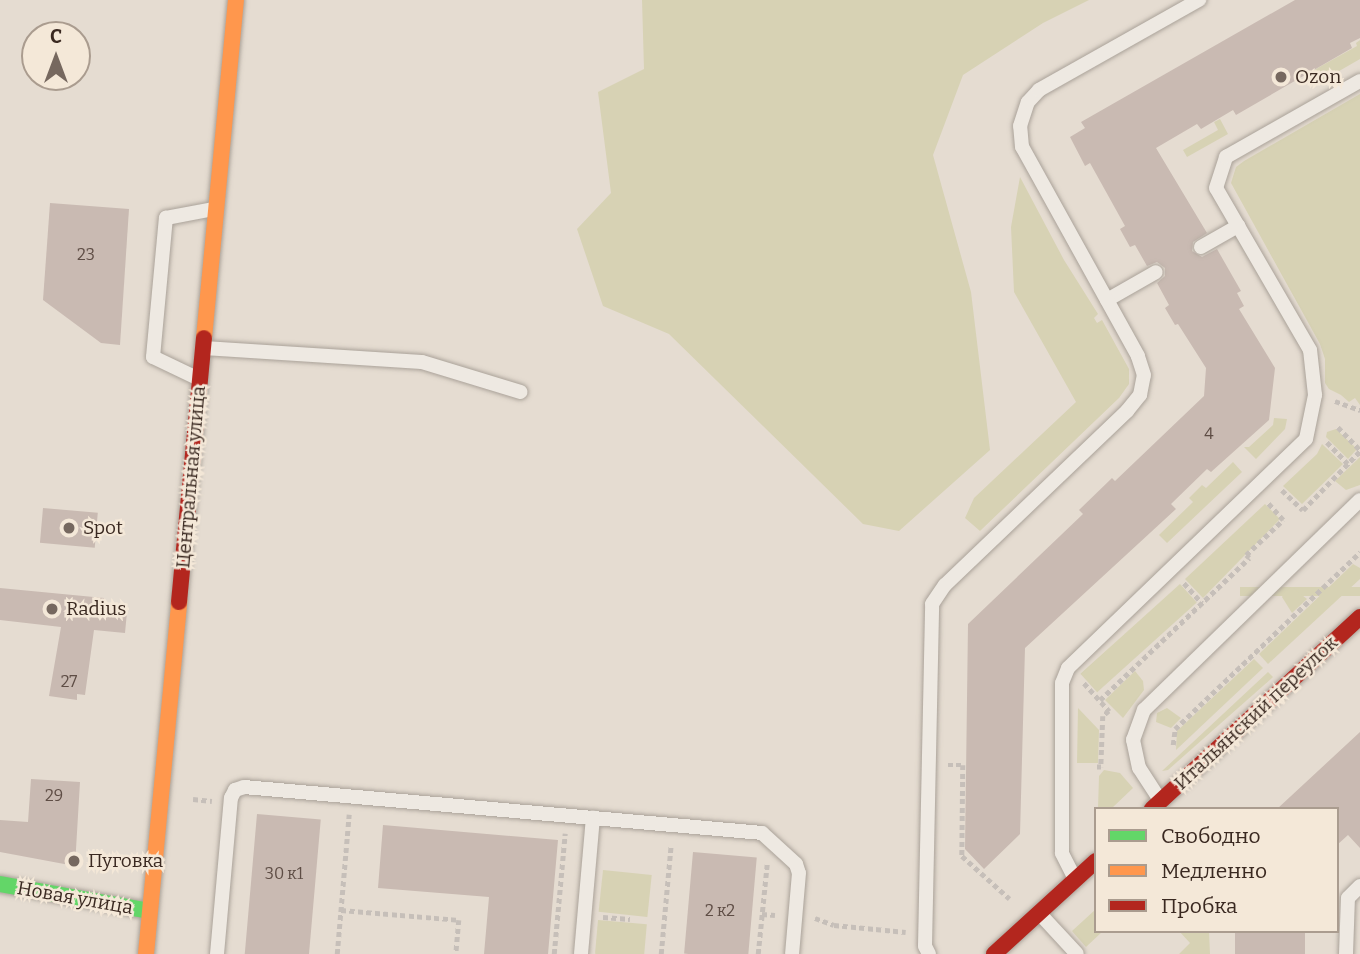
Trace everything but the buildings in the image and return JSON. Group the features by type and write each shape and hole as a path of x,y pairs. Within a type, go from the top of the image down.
{"street":[{"name":"Центральная улица","path":"146,954 236,0"},
{"name":"Итальянский переулок","path":"1156,805 1360,617"},
{"path":"995,954 1094,863"},
{"name":"Новая улица","path":"0,884 150,911"}],"lane":[{"path":"929,954 925,946 925,933 932,604 945,585 1127,411 1140,395 1144,375 1138,356 1022,147 1020,126 1028,103 1039,90 1199,0"},
{"path":"1075,880 1062,853 1062,683 1068,668 1306,439 1315,395 1310,351 1216,188 1226,158 1360,81"},
{"path":"200,380 153,357 166,218 216,208"},
{"path":"1201,247 1238,226"},
{"path":"1107,300 1156,272"},
{"path":"203,348 422,362 521,392"},
{"path":"1156,805 1139,768 1133,740 1144,710 1360,500"},
{"path":"217,954 231,803 235,790 244,787 762,833 796,864 799,873 792,954"},
{"path":"580,954 593,818"},
{"path":"1346,954 1348,898 1360,886"},
{"path":"1040,914 1077,954"}],"path":[{"path":"1315,395 1360,410"},
{"path":"1278,486 1303,510 1360,450 1338,427"},
{"path":"1321,437 1348,464"},
{"path":"1100,700 1249,558 1246,555 1283,520 1264,499"},
{"path":"1172,757 1175,729 1360,552"},
{"path":"1181,580 1202,603"},
{"path":"1080,677 1110,711 1103,716 1101,767 1097,767"},
{"path":"944,765 963,765 962,856 1014,904"},
{"path":"337,954 351,796"},
{"path":"186,798 231,803"},
{"path":"555,954 566,816"},
{"path":"661,954 672,825"},
{"path":"758,954 768,854"},
{"path":"341,910 459,920 456,954"},
{"path":"821,919 834,925 925,933"}],"shaded area":[{"path":"642,0 1089,0 1043,23 963,75 933,155 971,292 990,450 899,531 863,524 669,334 603,306 577,229 611,193 598,92 644,69"},
{"path":"1360,40 1360,59 1320,82 1314,70 1357,46 1356,43"},
{"path":"1360,94 1360,405 1355,398 1349,402 1329,389 1325,383 1325,359 1320,344 1231,183 1236,167 1244,161"},
{"path":"1220,119 1228,134 1187,157 1183,150 1218,130 1214,122"},
{"path":"1020,177 1064,260 1098,314 1094,318 1097,323 1102,320 1129,369 1129,384 1119,398 980,531 965,518 974,498 1076,402 1014,292 1011,227"},
{"path":"1274,418 1287,419 1285,429 1256,459 1244,447 1249,447 1273,425"},
{"path":"1336,429 1357,449 1348,459 1326,437 1327,432"},
{"path":"1322,444 1343,464 1302,504 1283,486 1317,454"},
{"path":"1360,457 1360,485 1346,490 1335,481"},
{"path":"1233,462 1242,472 1167,543 1159,535 1193,502 1189,498 1202,485 1206,488"},
{"path":"1265,504 1280,519 1203,598 1185,579"},
{"path":"1353,564 1360,568 1360,579 1268,664 1259,654"},
{"path":"1180,584 1197,603 1097,692 1080,674"},
{"path":"1240,587 1360,587 1360,596 1240,596"},
{"path":"1293,588 1307,599 1292,613 1282,597 1286,590"},
{"path":"1254,659 1263,668 1176,750 1177,731"},
{"path":"1135,671 1143,681 1144,690 1123,718 1105,700"},
{"path":"1268,672 1273,677 1168,770 1162,771"},
{"path":"1078,708 1099,730 1098,763 1077,763"},
{"path":"1167,708 1181,718 1171,728 1156,722 1157,713"},
{"path":"1104,770 1120,773 1133,788 1113,807 1098,807 1099,776"},
{"path":"603,870 652,875 647,917 599,912"},
{"path":"1094,911 1094,933 1101,933 1086,947 1072,931"},
{"path":"598,920 647,924 644,954 595,954"},
{"path":"1181,933 1209,933 1210,954 1179,954 1190,943"}],"traffic: fast":[{"path":"0,884 150,911"}],"traffic: slow":[{"path":"204,338 236,0"},
{"path":"146,954 179,602"}],"traffic: jam":[{"path":"179,602 204,338"},
{"path":"1154,807 1360,617"},
{"path":"994,954 1094,863"}],"place":[{"name":"Ozon","path":"1281,77"},
{"name":"Spot","path":"69,528"},
{"name":"Radius","path":"52,609"},
{"name":"Пуговка","path":"74,861"}]}
